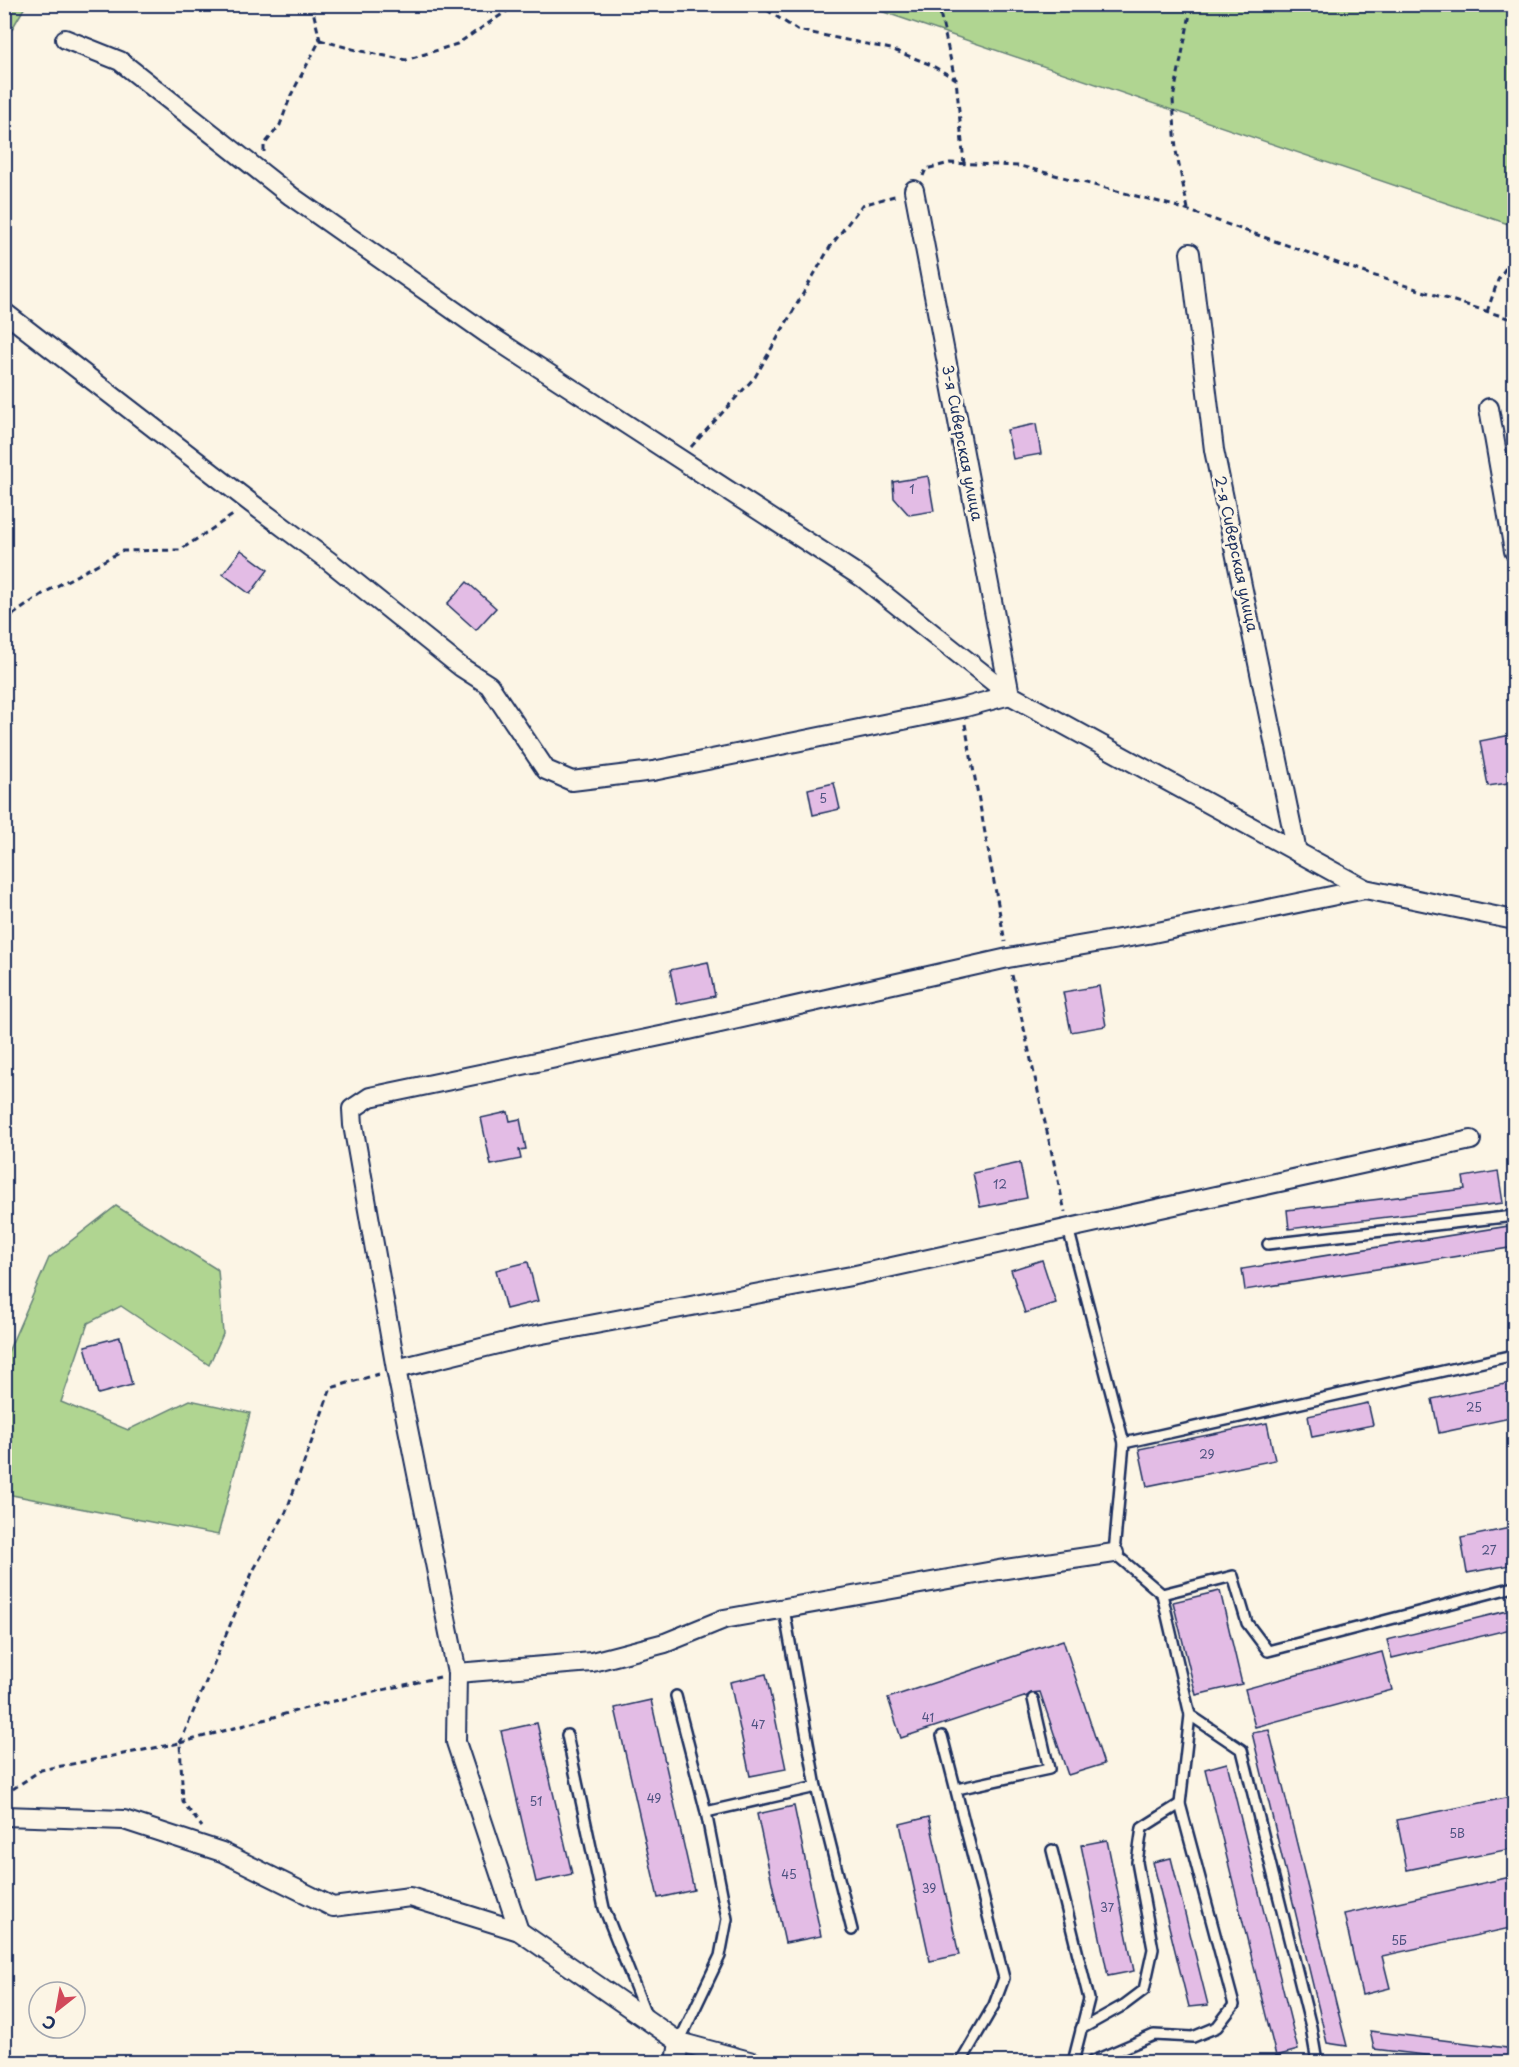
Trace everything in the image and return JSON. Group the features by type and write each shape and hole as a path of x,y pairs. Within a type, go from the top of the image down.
{"street":[{"path":"65,39 120,61 291,196 486,333 863,578 1010,695 1365,889 1515,920"},
{"name":"3-я Сиверская улица","path":"914,190 1010,695"},
{"name":"2-я Сиверская улица","path":"1190,253 1214,450 1297,852"},
{"path":"4,312 329,561 461,667 489,685 546,770 572,781 652,771 962,708 1010,695"},
{"path":"1489,408 1515,551"},
{"path":"519,1931 456,1742 457,1673 396,1369 352,1109 370,1097 689,1030 1008,958 1148,934 1365,889"},
{"path":"396,1369 526,1337 851,1276 1471,1140"},
{"path":"457,1673 592,1662 665,1643 724,1619 999,1570 1114,1553"},
{"path":"4,1816 124,1820 222,1852 333,1907 410,1897 519,1931 679,2042 753,2062"},
{"path":"676,2062 679,2042"}],"lane":[{"path":"1268,1244 1515,1216"},
{"path":"1068,1228 1124,1443 1114,1553 1162,1594 1190,1715 1180,1804 1234,2005 1217,2027 1193,2037 1154,2035 1091,2062"},
{"path":"1124,1443 1515,1355"},
{"path":"1162,1594 1233,1576 1247,1623 1268,1651 1515,1587"},
{"path":"784,1609 816,1787 852,1929"},
{"path":"676,1696 706,1812 727,1919 720,1956 679,2042"},
{"path":"957,1790 1049,1769 1033,1699"},
{"path":"1190,1715 1242,1750 1311,2027 1317,2062"},
{"path":"567,1736 604,1908 649,2022"},
{"path":"942,1736 1004,1978 994,2005 961,2062"},
{"path":"706,1812 816,1787"},
{"path":"1082,2030 1144,1990 1153,1949 1137,1862 1142,1828 1180,1804"},
{"path":"1053,1850 1089,1999 1073,2062"}],"path":[{"path":"268,178 264,146 280,125 291,95 320,40 313,11 314,4"},
{"path":"320,40 406,60 457,44 518,4"},
{"path":"759,4 797,30 891,49 929,64 956,79"},
{"path":"938,4 956,79 964,164"},
{"path":"1188,210 1176,151 1173,99 1192,4"},
{"path":"680,459 755,377 830,247 862,205 914,190 926,169 950,163 1020,166 1188,210 1369,274 1515,320"},
{"path":"1487,312 1498,280 1515,255"},
{"path":"4,621 44,593 122,551 180,550 251,503"},
{"path":"202,1827 183,1802 180,1743 253,1571 286,1512 331,1388 396,1369"},
{"path":"4,1795 41,1770 180,1743 321,1704 457,1673"}],"green space":[{"path":"4,5 26,5 5,41"},
{"path":"863,5 1514,5 1514,226"},
{"path":"116,1206 218,1270 223,1334 209,1365 121,1306 88,1323 61,1402 128,1430 190,1400 250,1413 218,1535 12,1495 5,1482 5,1359 49,1258"}],"building":[{"path":"1036,424 1041,454 1013,459 1007,430"},
{"path":"928,476 934,511 909,515 894,498 893,482"},
{"path":"241,550 268,570 250,594 223,574"},
{"path":"467,582 496,608 476,630 447,604"},
{"path":"1511,735 1515,755 1515,782 1488,786 1480,741"},
{"path":"834,783 840,809 813,815 808,789"},
{"path":"708,962 715,996 677,1004 670,970"},
{"path":"1099,986 1106,1026 1071,1032 1063,992"},
{"path":"508,1112 510,1121 520,1119 526,1149 519,1150 521,1159 491,1165 481,1118"},
{"path":"1020,1163 1027,1198 980,1207 973,1173"},
{"path":"1498,1171 1503,1203 1289,1229 1287,1210 1465,1189 1463,1177"},
{"path":"1515,1225 1515,1247 1245,1290 1242,1269"},
{"path":"1042,1260 1056,1303 1025,1313 1011,1270"},
{"path":"528,1262 538,1301 506,1309 496,1270"},
{"path":"120,1337 132,1385 98,1394 85,1346"},
{"path":"1515,1382 1515,1417 1439,1433 1432,1399"},
{"path":"1368,1403 1373,1425 1312,1437 1308,1416"},
{"path":"1267,1423 1275,1460 1147,1486 1139,1449"},
{"path":"1515,1527 1515,1564 1467,1573 1461,1538"},
{"path":"1220,1591 1242,1684 1196,1695 1173,1602"},
{"path":"1515,1609 1515,1628 1392,1658 1387,1640"},
{"path":"1063,1640 1104,1764 1068,1775 1040,1692 1031,1693 901,1738 888,1698"},
{"path":"1382,1652 1392,1690 1255,1727 1245,1689"},
{"path":"766,1674 786,1769 750,1776 730,1682"},
{"path":"651,1700 694,1890 658,1898 615,1708"},
{"path":"537,1723 572,1874 536,1882 501,1731"},
{"path":"1269,1730 1347,2046 1327,2043 1252,1733"},
{"path":"1227,1763 1298,2050 1276,2056 1205,1769"},
{"path":"1515,1796 1515,1848 1407,1870 1397,1820"},
{"path":"794,1806 821,1936 785,1943 757,1814"},
{"path":"929,1817 959,1955 930,1961 900,1824"},
{"path":"1107,1840 1134,1971 1108,1976 1081,1845"},
{"path":"1171,1858 1208,2005 1189,2007 1153,1862"},
{"path":"1515,1876 1515,1927 1382,1956 1390,1988 1362,1995 1344,1914"},
{"path":"1370,2031 1515,2049 1515,2062 1483,2062 1374,2049"}]}
